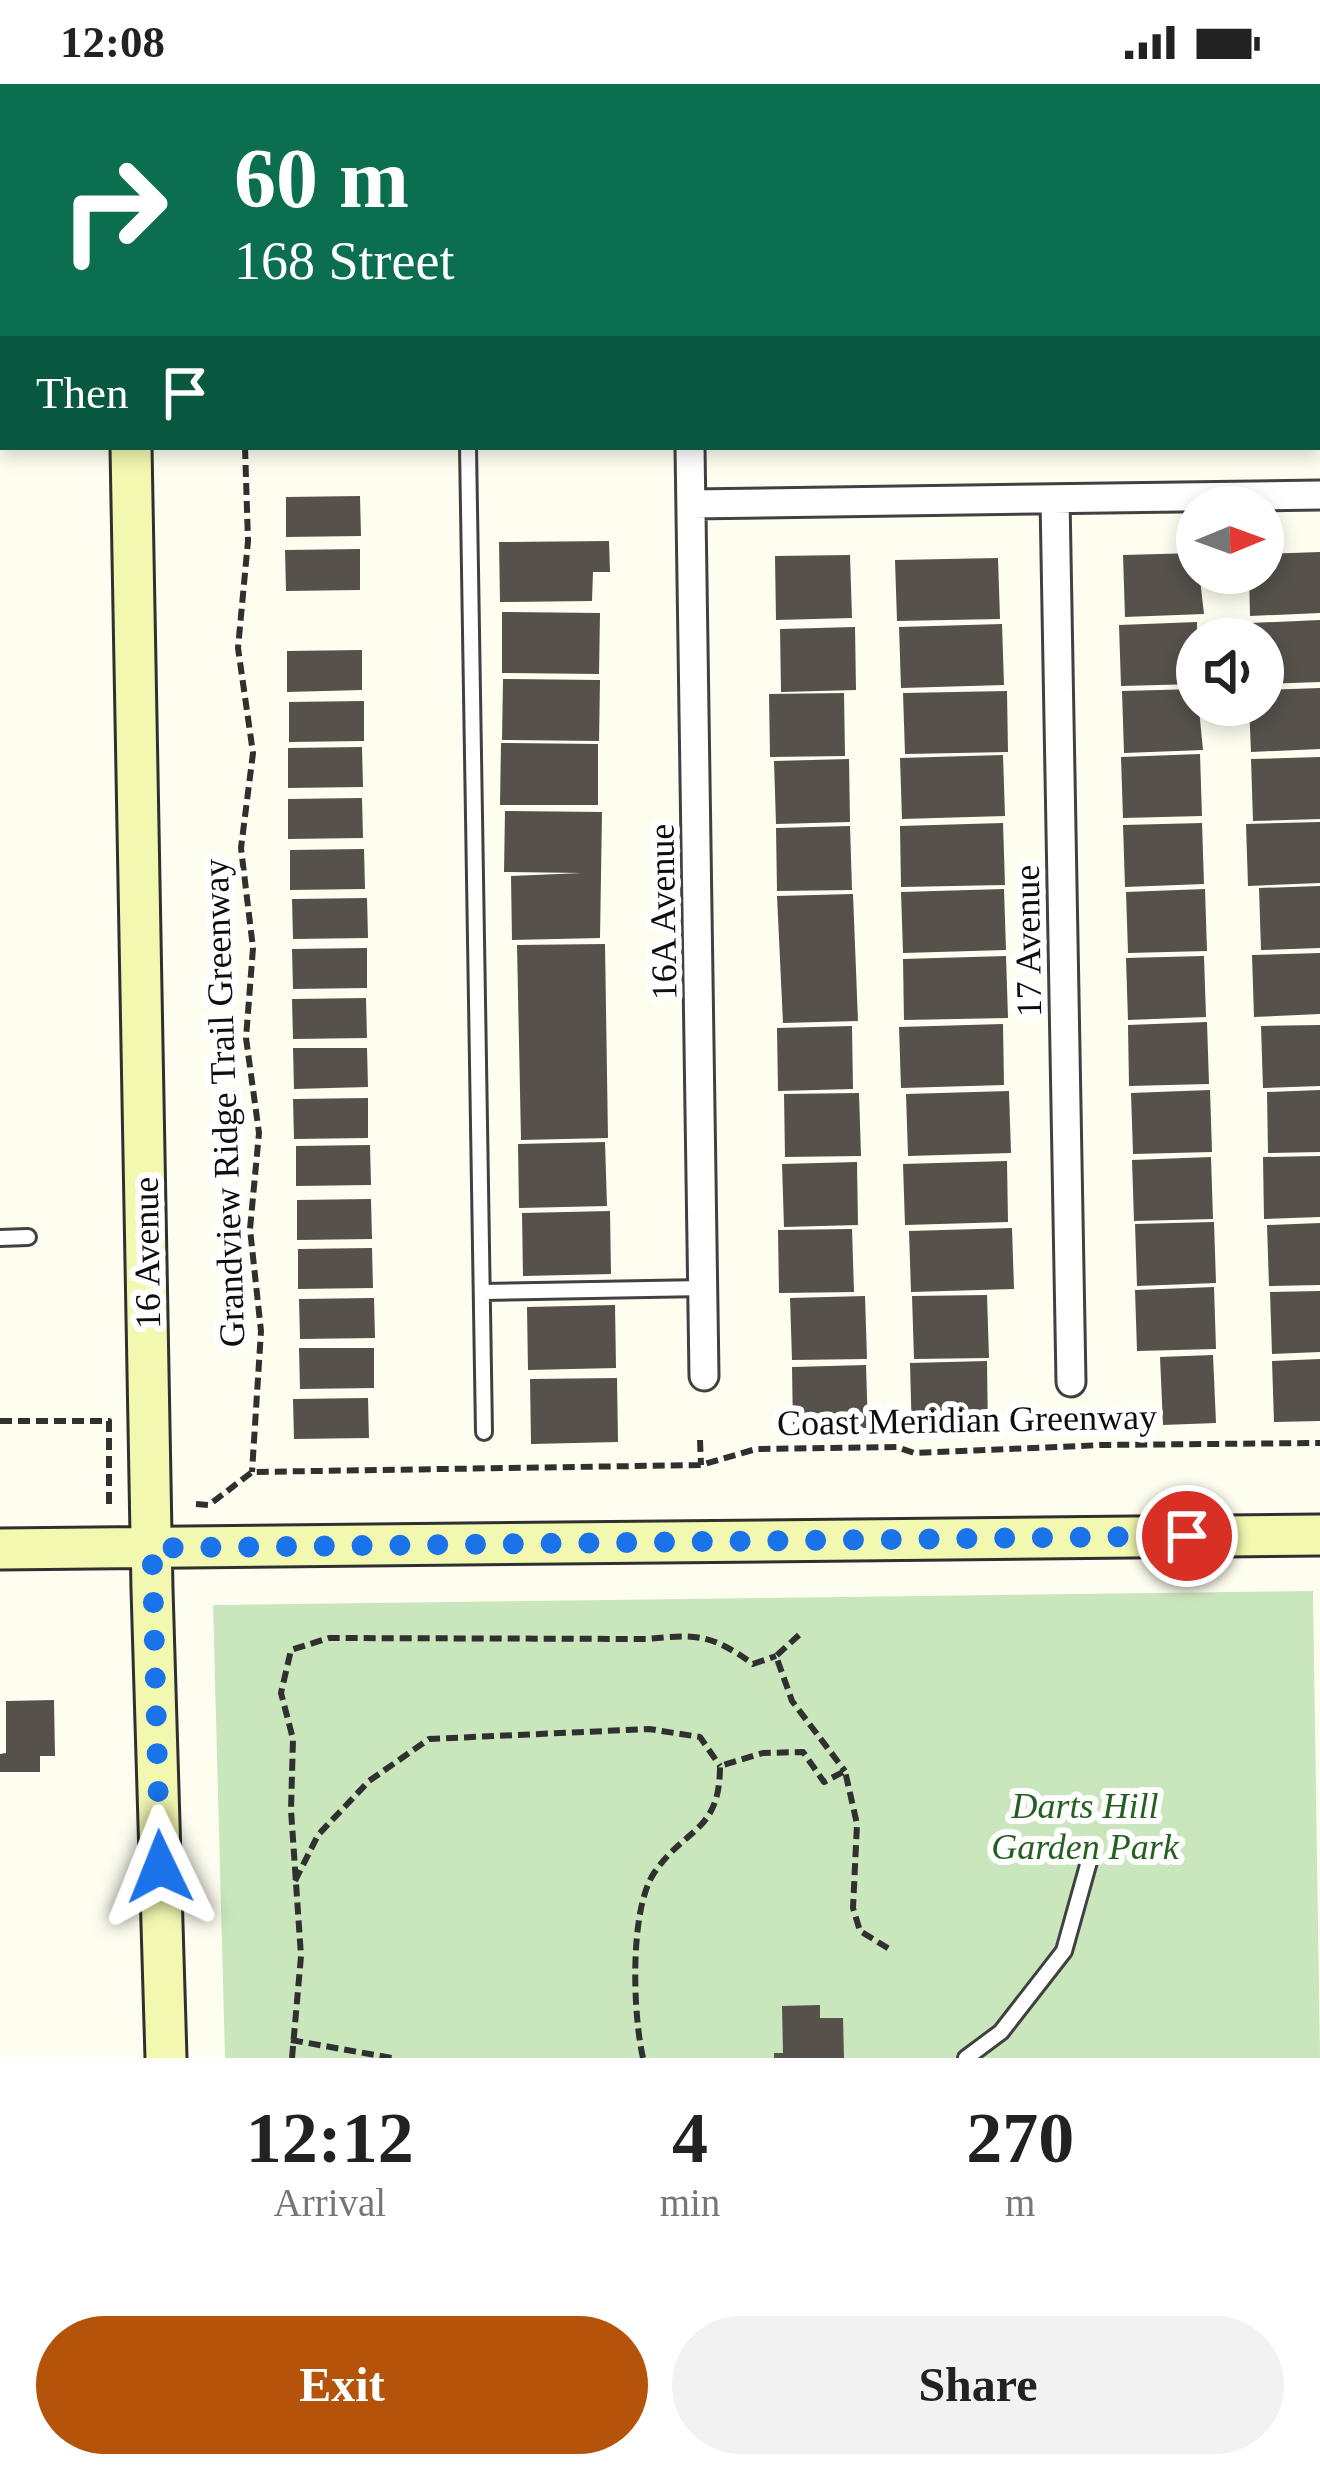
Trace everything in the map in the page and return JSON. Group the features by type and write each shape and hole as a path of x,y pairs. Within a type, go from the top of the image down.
{"main road":[{"name":"16 Avenue","path":"131,450 166,2058"},
{"path":"0,1549 1320,1534"}],"street":[{"name":"16A Avenue","path":"690,450 704,1376"},
{"path":"691,504 1320,496"},
{"name":"17 Avenue","path":"1055,500 1071,1382"}],"lane":[{"path":"468,450 484,1432"},
{"path":"0,1238 28,1237"},
{"path":"483,1292 704,1288"},
{"path":"967,2058 1001,2032 1064,1951 1090,1858"}],"path":[{"name":"Grandview Ridge Trail Greenway","path":"245,450 248,541 238,648 253,753 241,848 253,948 246,1038 259,1133 250,1228 261,1331 252,1472"},
{"path":"0,1421 109,1421 109,1505"},
{"path":"700,1440 701,1466"},
{"name":"Coast Meridian Greenway","path":"252,1472 701,1466 756,1449 897,1447 914,1453 1102,1444 1320,1443"},
{"path":"196,1504 209,1504 252,1472"},
{"path":"292,2058 301,1956 294,1883 293,1739 281,1693 291,1650 329,1638 646,1639 694,1634 720,1640 753,1664 776,1656 799,1636"},
{"path":"776,1656 792,1701 845,1772 857,1824 853,1908 860,1930 890,1950"},
{"path":"294,1883 318,1835 369,1781 429,1738 649,1729 700,1737 720,1766 720,1797 706,1823 654,1873 640,1909 638,2032 644,2058"},
{"path":"720,1766 764,1753 803,1753 824,1782 845,1772"},
{"path":"292,2040 392,2058"}],"green space":[{"name":"Darts Hill Garden Park","path":"1313,1591 1320,2058 225,2058 213,1605"}],"building":[{"path":"360,496 361,536 286,537 286,497"},
{"path":"609,541 610,572 593,572 592,601 500,602 499,542"},
{"path":"360,549 360,590 286,591 285,550"},
{"path":"1320,552 1320,613 1250,616 1249,594 1284,594 1284,553"},
{"path":"1176,554 1176,594 1202,594 1204,614 1125,617 1123,555"},
{"path":"850,555 852,618 776,620 775,556"},
{"path":"998,558 1000,619 897,621 895,560"},
{"path":"502,612 600,613 599,674 502,673"},
{"path":"1320,620 1320,682 1284,683 1284,622"},
{"path":"1176,623 1176,685 1121,686 1119,625"},
{"path":"1002,624 1004,685 901,688 899,627"},
{"path":"855,627 856,690 781,692 780,629"},
{"path":"362,650 362,690 287,692 287,651"},
{"path":"503,679 600,680 599,741 502,740"},
{"path":"1320,688 1320,749 1251,752 1250,726 1284,726 1284,689"},
{"path":"1176,690 1176,726 1201,726 1203,750 1124,753 1122,691"},
{"path":"1007,691 1008,752 905,754 903,693"},
{"path":"844,693 845,756 770,757 769,694"},
{"path":"364,701 364,741 289,742 289,702"},
{"path":"501,743 598,744 598,805 500,805"},
{"path":"362,747 363,787 288,788 288,748"},
{"path":"1200,754 1202,816 1123,818 1121,757"},
{"path":"1003,755 1005,816 902,819 900,758"},
{"path":"1320,757 1320,819 1253,821 1251,759"},
{"path":"849,759 850,822 776,824 774,761"},
{"path":"362,798 363,838 288,839 288,799"},
{"path":"505,811 602,812 600,938 512,940 511,876 582,873 504,872"},
{"path":"1320,822 1320,883 1248,886 1246,824"},
{"path":"1003,823 1005,885 901,887 900,826"},
{"path":"1202,823 1204,884 1125,887 1123,825"},
{"path":"850,826 852,890 777,891 776,828"},
{"path":"364,849 365,889 290,890 290,850"},
{"path":"1320,886 1320,948 1261,950 1259,888"},
{"path":"1004,889 1006,950 903,953 901,892"},
{"path":"1205,889 1207,951 1128,953 1126,892"},
{"path":"853,894 858,1021 783,1023 777,896"},
{"path":"367,898 368,938 293,939 292,899"},
{"path":"605,944 608,1138 521,1140 517,945"},
{"path":"367,948 367,988 293,989 292,949"},
{"path":"1320,953 1320,1014 1254,1017 1252,955"},
{"path":"1006,956 1008,1018 904,1020 903,959"},
{"path":"1204,956 1206,1017 1128,1020 1126,958"},
{"path":"366,998 367,1038 293,1039 292,999"},
{"path":"1207,1022 1209,1084 1129,1086 1128,1025"},
{"path":"1003,1024 1004,1085 901,1088 899,1027"},
{"path":"1320,1025 1320,1086 1263,1088 1261,1026"},
{"path":"852,1026 853,1089 778,1091 777,1028"},
{"path":"293,1048 367,1048 368,1087 294,1089"},
{"path":"1210,1090 1212,1152 1133,1154 1131,1093"},
{"path":"1320,1090 1320,1152 1268,1153 1267,1092"},
{"path":"1009,1091 1011,1153 908,1156 906,1094"},
{"path":"859,1093 861,1156 785,1157 784,1094"},
{"path":"368,1098 368,1138 294,1139 293,1099"},
{"path":"605,1142 607,1206 519,1208 518,1144"},
{"path":"370,1145 371,1185 296,1186 296,1146"},
{"path":"1320,1156 1320,1217 1264,1219 1263,1157"},
{"path":"1211,1157 1213,1219 1134,1221 1132,1160"},
{"path":"1007,1161 1008,1222 905,1225 903,1164"},
{"path":"857,1162 858,1225 784,1227 782,1164"},
{"path":"371,1199 372,1239 297,1240 297,1200"},
{"path":"610,1211 611,1274 523,1276 522,1213"},
{"path":"1214,1222 1216,1283 1137,1286 1135,1224"},
{"path":"1320,1223 1320,1285 1269,1286 1267,1225"},
{"path":"1012,1228 1014,1289 911,1292 909,1231"},
{"path":"852,1229 854,1292 779,1293 778,1230"},
{"path":"372,1248 373,1288 298,1289 298,1249"},
{"path":"1214,1287 1216,1349 1137,1351 1135,1290"},
{"path":"1320,1291 1320,1352 1272,1354 1270,1292"},
{"path":"987,1295 989,1358 914,1359 912,1296"},
{"path":"865,1296 867,1359 792,1360 790,1298"},
{"path":"374,1298 375,1338 300,1339 299,1299"},
{"path":"615,1305 616,1368 528,1370 527,1307"},
{"path":"299,1348 374,1348 374,1388 300,1389"},
{"path":"1213,1355 1216,1423 1163,1425 1160,1357"},
{"path":"1320,1359 1320,1421 1274,1422 1272,1361"},
{"path":"987,1361 988,1437 912,1438 910,1363"},
{"path":"866,1365 868,1428 793,1430 792,1367"},
{"path":"617,1378 618,1442 531,1444 530,1379"},
{"path":"368,1398 369,1438 294,1439 293,1399"},
{"path":"54,1700 55,1756 40,1756 40,1772 0,1772 0,1754 6,1753 6,1701"},
{"path":"820,2005 820,2018 843,2018 844,2058 774,2058 774,2053 783,2053 782,2006"}],"route":[{"path":"160,1867 152,1548 1187,1536"}]}
